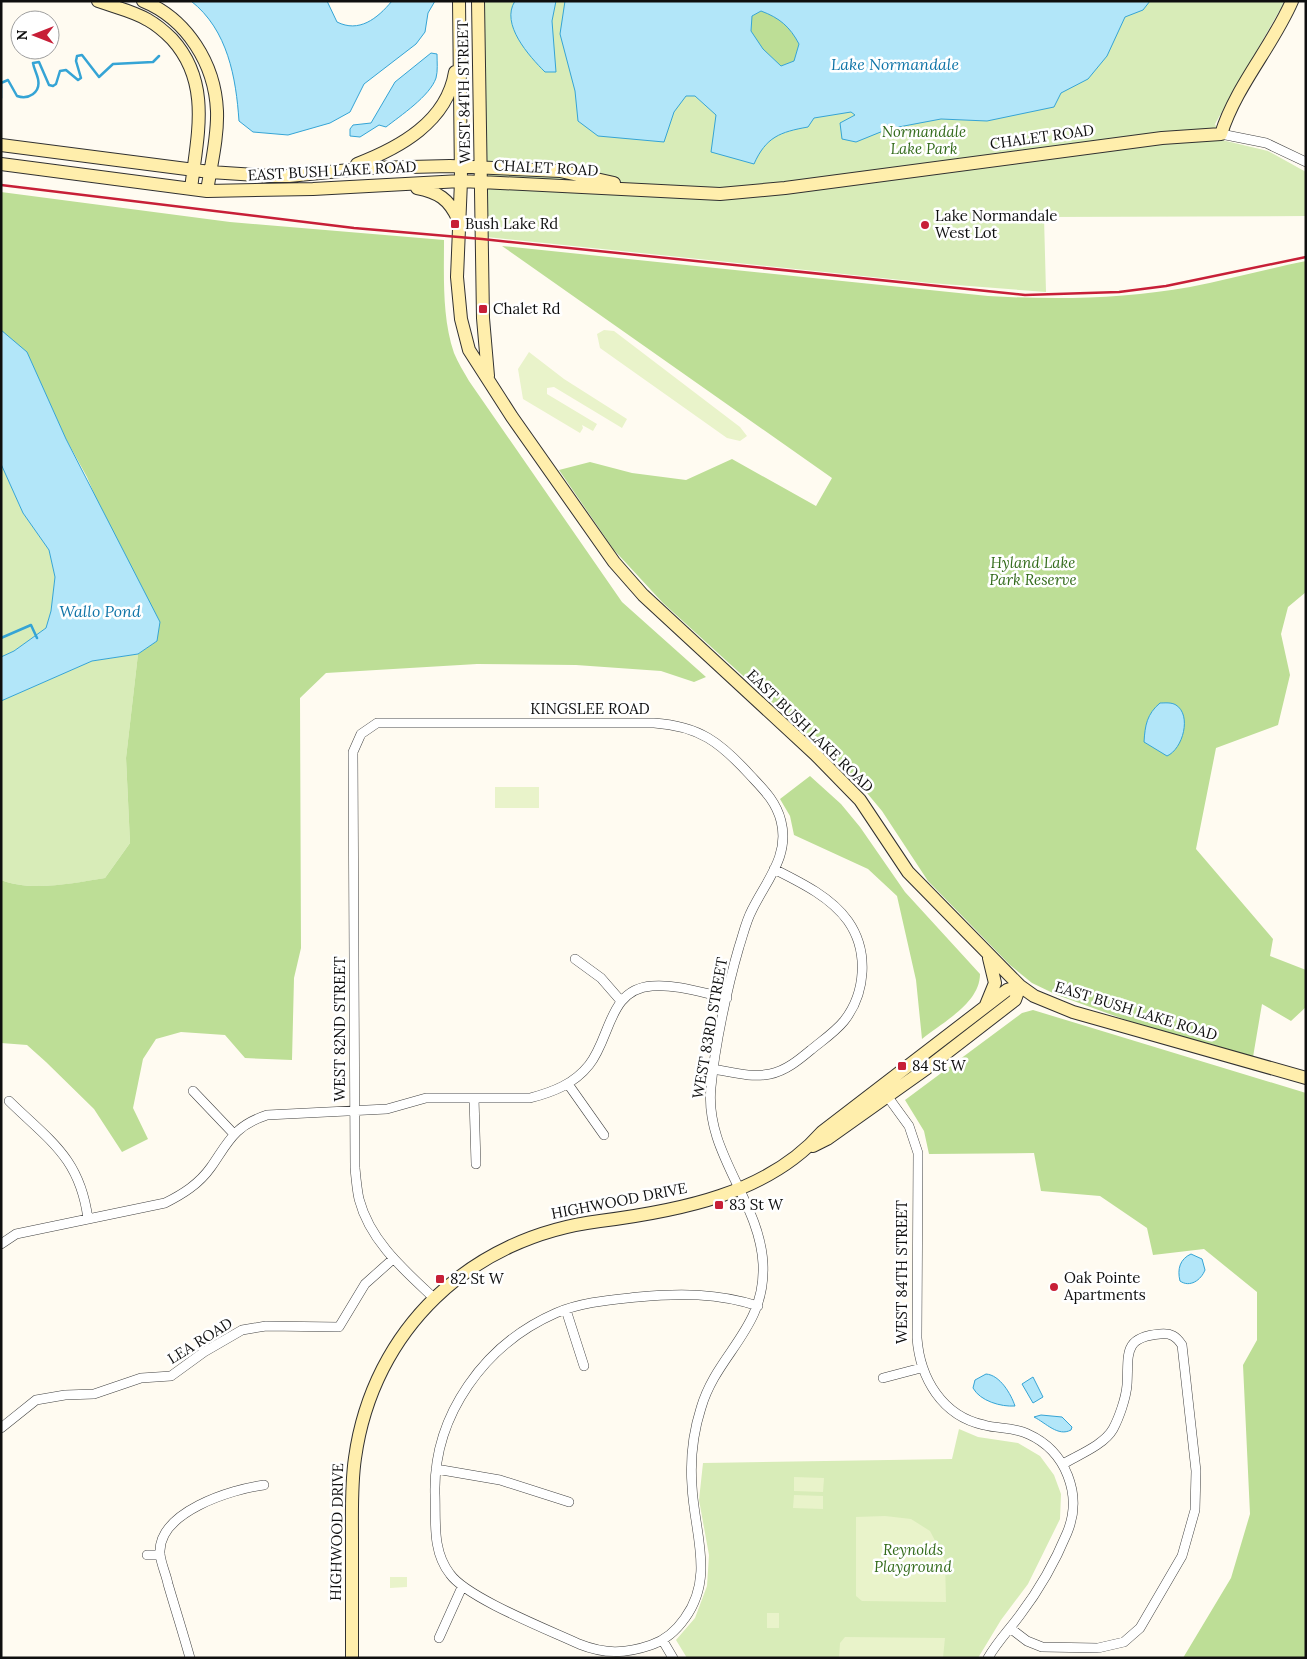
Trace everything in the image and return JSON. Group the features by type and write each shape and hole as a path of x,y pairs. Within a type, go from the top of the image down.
{"street":[{"path":"98,1 148,20 162,29 178,46 189,64 199,95 201,111 191,189"},
{"path":"143,1 167,15 183,28 194,42 211,75 217,111 207,191"},
{"name":"WEST 84TH STREET","path":"459,1 461,32 461,181"},
{"name":"WEST 84TH STREET","path":"478,1 482,181"},
{"path":"1221,134 1230,107 1266,49 1292,1"},
{"path":"343,170 380,156 428,124 451,93 461,32"},
{"name":"CHALET ROAD","path":"461,181 628,187 701,194 739,192 1162,138 1221,134 1266,142 1306,162"},
{"name":"EAST BUSH LAKE ROAD","path":"1,144 210,172 289,176 343,170 461,166"},
{"name":"EAST BUSH LAKE ROAD","path":"1,164 207,191 313,189 461,181 457,277 461,319 469,350 557,482 620,568 643,595 815,754 860,800 908,872 1020,986 1034,996 1073,1012 1306,1078"},
{"name":"CHALET ROAD","path":"461,166 560,170 628,187"},
{"name":"EAST BUSH LAKE ROAD","path":"482,181 483,318 488,378"},
{"path":"395,184 438,194 452,206 460,223"},
{"name":"KINGSLEE ROAD","path":"361,734 377,724 507,722 673,724 709,737 725,748 770,796 780,820"},
{"name":"WEST 82ND STREET","path":"361,734 353,752 354,1111 355,1168 359,1200 370,1226 392,1259 434,1298"},
{"name":"WEST 83RD STREET","path":"663,1641 677,1630 691,1611 699,1591 702,1570 691,1467 692,1445 702,1405 712,1382 750,1324 758,1306 762,1285 760,1243 716,1138 709,1102 713,1069 738,951 750,912 774,869 784,844 780,820"},
{"path":"713,1069 758,1076 772,1074 785,1069 831,1034 853,1007 860,990 863,973 862,956 857,938 849,922 825,898 774,869"},
{"path":"983,1009 991,997 995,983 987,953"},
{"path":"575,959 601,978 621,1001"},
{"path":"1,1244 16,1234 165,1204 198,1183 234,1133 252,1120 267,1115 387,1110 426,1098 530,1098 568,1084 590,1064 599,1050 611,1017 621,1001 638,989 650,986 663,986 727,998"},
{"name":"HIGHWOOD DRIVE","path":"352,1658 352,1500 353,1472 359,1434 376,1382 390,1354 408,1327 434,1298 478,1263 506,1247 566,1226 664,1212 738,1188 787,1163 808,1148 827,1139 983,1009 1007,990 1020,986"},
{"name":"HIGHWOOD DRIVE","path":"884,1092 1015,1000 1020,986"},
{"path":"568,1084 604,1135"},
{"path":"193,1091 234,1133"},
{"name":"WEST 84TH STREET","path":"884,1092 909,1126 918,1153 917,1338 922,1368 930,1386 953,1410 967,1419 983,1425 1027,1433 1050,1448 1063,1464 1073,1493 1070,1526 1054,1562 1038,1590 988,1658"},
{"path":"474,1098 476,1164"},
{"path":"9,1101 68,1160 82,1187 88,1219"},
{"name":"LEA ROAD","path":"1,1428 36,1400 65,1394 94,1394 141,1378 171,1376 204,1352 242,1330 266,1326 338,1327 365,1284 392,1259"},
{"path":"673,1658 663,1641 627,1652 594,1650 462,1587 450,1576 437,1549 436,1469 441,1443 449,1419 476,1374 512,1338 534,1324 566,1310 607,1300 669,1294 716,1296 758,1306"},
{"path":"566,1310 584,1366"},
{"path":"1010,1628 1027,1641 1042,1647 1098,1648 1124,1642 1140,1628 1182,1556 1195,1510 1196,1472 1182,1345 1178,1339 1165,1333 1146,1335 1133,1343 1127,1357 1127,1388 1114,1428 1110,1434 1098,1443 1063,1464"},
{"path":"883,1378 922,1368"},
{"path":"436,1469 500,1480 569,1502"},
{"path":"190,1658 160,1555 164,1535 175,1522 190,1511 224,1493 264,1484"},
{"path":"147,1555 160,1555"},
{"path":"439,1638 462,1587"}],"green space":[{"name":"Normandale Lake Park","path":"482,1 1285,1 1215,124 1222,140 1268,151 1306,172 1306,216 1044,217 1046,292 930,283 487,237 487,144"},
{"path":"761,11 779,20 796,38 799,44 794,61 781,66 763,49 751,31 752,16"},
{"path":"1,192 230,222 444,240 444,297 447,326 454,353 469,381 622,602 706,677 694,682 661,671 576,665 477,664 326,673 300,698 301,948 294,978 292,1060 245,1058 225,1035 181,1032 156,1039 143,1059 133,1108 148,1139 122,1152 94,1109 46,1062 27,1045 1,1043 1,880 13,884 38,886 105,878 130,843 126,758 138,654 157,641 87,477 66,439 27,353 1,330"},
{"name":"Hyland Lake Park Reserve","path":"502,246 988,296 1039,298 1115,296 1165,291 1306,261 1306,592 1288,607 1281,634 1290,675 1278,725 1216,748 1196,849 1273,939 1270,956 1306,970 1306,1007 1291,1021 1262,1004 1253,1057 1140,1025 1057,995 1032,983 1010,965 928,881 882,811 852,775 663,603 614,550 559,470 590,462 632,473 686,480 732,459 816,506 832,478","holes":["1160,703 1178,707 1184,726"]},
{"path":"604,330 614,331 740,427 747,436 740,441 727,438 600,348 597,334"},
{"path":"529,352 564,379 627,419 622,428 554,387 547,388 547,394 597,424 593,431 582,425 583,428 580,433 523,399 518,369"},
{"path":"1,464 23,513 49,550 55,577 51,611 46,628 14,651 1,657"},
{"path":"138,654 126,758 130,843 105,878 39,886 13,884 1,880 1,701 92,661"},
{"path":"810,776 841,804 860,827 905,892 980,974 974,994 967,1003 950,1019 922,1039 916,980 897,896 868,869 794,835 790,816 780,799"},
{"path":"495,787 539,787 539,808 495,808"},
{"path":"1033,1010 1306,1093 1306,1658 1183,1658 1231,1578 1250,1514 1243,1365 1257,1340 1257,1292 1204,1249 1153,1255 1147,1228 1100,1196 1041,1191 1034,1153 929,1154 924,1131 905,1100 1022,1013"},
{"name":"Reynolds Playground","path":"959,1429 978,1437 1018,1443 1040,1456 1054,1475 1061,1494 1060,1519 1028,1584 1001,1620 978,1658 687,1658 676,1640 695,1618 707,1586 709,1555 699,1500 703,1463 952,1459"},
{"path":"794,1477 824,1478 823,1492 794,1491"},
{"path":"794,1495 823,1496 823,1509 793,1508"},
{"path":"885,1516 911,1519 930,1531 945,1560 946,1602 862,1601 856,1596 856,1517"},
{"path":"390,1577 407,1577 407,1587 390,1588"},
{"path":"767,1613 779,1613 779,1628 767,1628"},
{"path":"845,1637 945,1638 943,1658 839,1658 840,1643"}],"water":[{"path":"191,1 327,1 337,22 353,26 360,25 374,18 392,1 435,1 428,13 425,32 416,44 364,84 350,112 330,123 288,135 253,132 239,121 232,72 222,40 204,13"},
{"path":"515,1 556,1 552,21 556,72 545,72 518,39 511,20 511,10"},
{"name":"Lake Normandale","path":"565,1 1150,1 1143,10 1125,17 1107,56 1088,79 1061,93 1054,107 987,121 941,119 888,129 856,142 842,139 840,123 855,115 851,112 814,118 808,127 789,131 775,137 764,148 754,164 711,152 716,115 695,96 686,96 674,112 664,142 598,136 578,121 575,91 560,34","holes":["761,11 784,24 799,44 794,61 781,66 763,49 751,31 752,16"]},
{"path":"431,53 437,54 437,75 428,92 386,127 379,125 360,137 350,136 350,129 353,125 371,123 395,82"},
{"name":"Wallo Pond","path":"1,330 27,352 66,439 160,622 157,641 138,654 92,661 1,701 1,657 14,651 46,628 51,611 55,577 49,550 23,513 1,464"},
{"path":"1160,703 1176,705 1184,716 1184,732 1173,752 1167,756 1144,742 1148,720 1152,711"},
{"path":"1191,1254 1202,1259 1205,1270 1198,1280 1188,1284 1180,1281 1179,1269 1184,1259"},
{"path":"986,1374 1000,1381 1011,1396 1015,1406 991,1402 976,1393 973,1388 975,1380"},
{"path":"1033,1377 1043,1397 1033,1403 1022,1384"},
{"path":"1041,1415 1062,1417 1072,1427 1071,1430 1066,1432 1057,1431 1034,1417"}],"waterway":[{"path":"1,83 8,80 17,96 25,97 36,92 38,88 38,79 33,63 39,62 49,85 53,86 56,84 60,71 66,70 78,80 81,78 76,61 77,56 82,55 99,77 113,64 153,62 159,56"},
{"path":"1,83 1,98"},
{"path":"1,638 31,625 37,638"}],"railway":[{"path":"1,185 354,228 482,239 1025,295 1119,292 1166,286 1306,257"}],"place":[{"name":"Bush Lake Rd","path":"455,224"},
{"name":"Lake Normandale West Lot","path":"925,225"},
{"name":"Chalet Rd","path":"483,309"},
{"name":"84 St W","path":"902,1066"},
{"name":"83 St W","path":"719,1205"},
{"name":"82 St W","path":"440,1279"},
{"name":"Oak Pointe Apartments","path":"1054,1287"}]}
